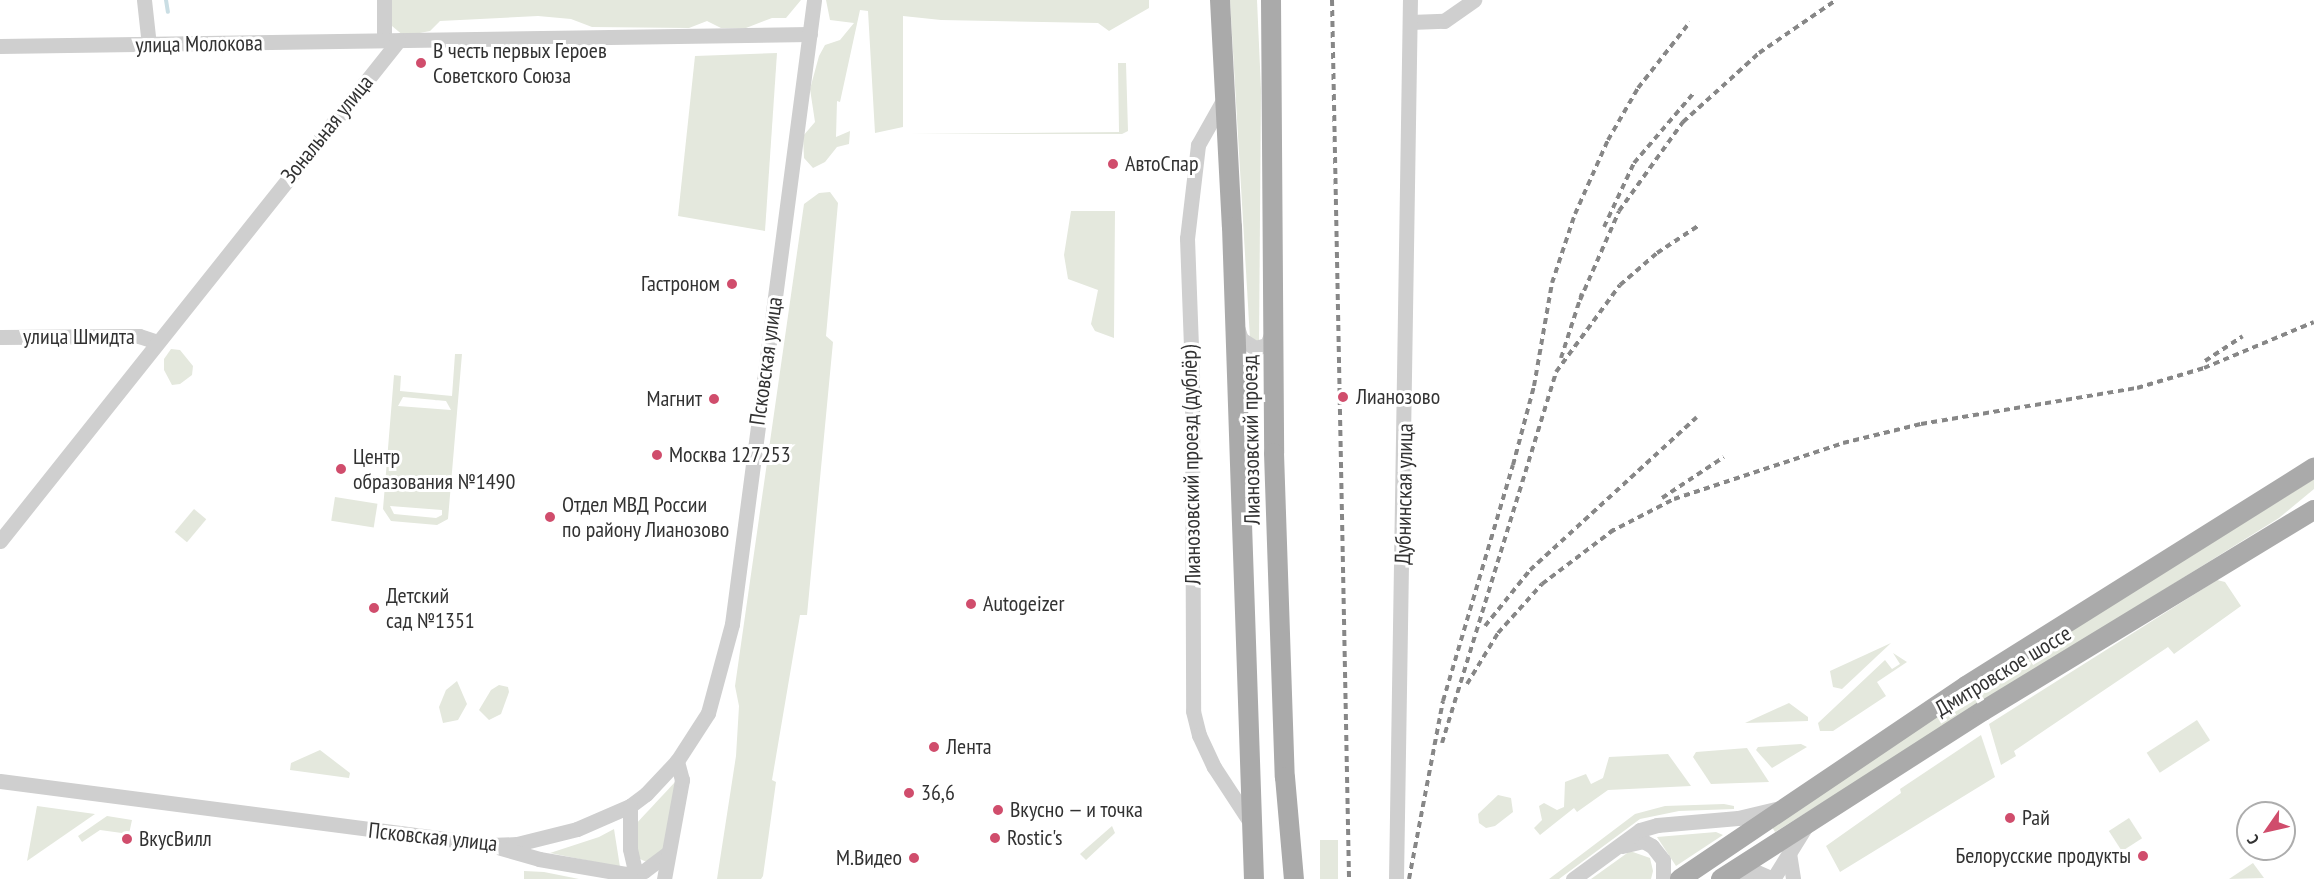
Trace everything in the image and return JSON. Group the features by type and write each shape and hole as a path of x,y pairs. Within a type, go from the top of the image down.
{"main road":[{"name":"Лианозовский проезд","path":"1220,0 1236,325 1254,879"},
{"name":"Лианозовский проезд","path":"1271,0 1272,332 1285,777 1294,879"},
{"name":"Дмитровское шоссе","path":"1680,879 1966,686 2314,468"},
{"name":"Дмитровское шоссе","path":"1721,879 1809,822 2314,510"}],"street":[{"path":"144,0 149,45"},
{"path":"384,0 391,40 810,34"},
{"name":"Псковская улица","path":"0,781 490,845 551,837 630,806 677,761 708,713 732,624 814,0"},
{"name":"Дубнинская улица","path":"1396,879 1410,0"},
{"path":"1410,22 1444,21 1474,0"},
{"name":"улица Молокова","path":"0,46 391,40"},
{"name":"Зональная улица","path":"0,542 391,40"},
{"name":"Лианозовский проезд (дублёр)","path":"1225,97 1198,145 1187,238 1192,376 1193,711 1214,767 1252,825"},
{"path":"1236,325 1241,339 1255,348 1267,345 1272,332"},
{"name":"улица Шмидта","path":"0,337 139,336 157,342"},
{"path":"664,879 682,780 677,761"},
{"name":"Дмитровское шоссе","path":"1573,879 1631,835 1657,825 1710,821 1789,805"},
{"path":"630,806 628,826 637,876"},
{"path":"1737,879 1757,872 1773,879 1809,822"},
{"name":"Дмитровское шоссе","path":"1610,850 1633,842 1652,846 1663,860 1663,879"},
{"path":"490,845 538,859 615,876 637,876 657,865 668,853"},
{"path":"1789,853 1793,879"}],"shaded area":[{"path":"392,0 801,0 786,18 772,18 746,28 721,28 707,21 689,28 592,27 571,19 538,16 440,21 430,31 404,36 392,26"},
{"path":"826,0 1149,0 1149,8 1109,31 1098,23 941,20 903,16 903,127 875,133 868,11 860,10 840,102 837,101 836,137 850,131 849,144 837,147 825,162 813,168 804,158 803,136 815,122 810,89 819,56 825,45 840,40 854,23 830,20"},
{"path":"1230,0 1257,0 1261,90 1259,343 1250,339"},
{"path":"777,53 765,231 678,216 695,56"},
{"path":"1118,63 1126,63 1128,131 1122,134 909,134 1119,132"},
{"path":"830,192 838,203 826,336 833,342 807,615 800,615 772,780 776,782 763,876 761,879 717,879 736,756 739,706 735,686 804,204 819,193"},
{"path":"1071,211 1115,211 1114,338 1095,331 1091,324 1098,290 1068,279 1064,255"},
{"path":"171,349 180,350 193,366 192,375 180,384 172,385 164,370 164,359"},
{"path":"455,354 462,354 448,519 437,525 391,521 383,509 394,375 401,376 400,391 452,396","holes":["403,397 446,401 451,410 398,406","390,506 442,510 442,515 436,518 394,514"]},
{"path":"2314,479 2314,489 2279,518 1775,832 1772,827 1970,694"},
{"path":"335,497 377,504 374,527 331,521"},
{"path":"194,509 206,519 187,542 175,532"},
{"path":"2217,580 2225,582 2241,606 2174,654 2168,647 2014,751 2016,756 2001,765 1989,724"},
{"path":"1891,643 1842,689 1833,687 1830,671"},
{"path":"1893,653 1907,662 1877,682 1886,696 1833,731 1820,731 1818,723 1885,660 1892,669 1900,664"},
{"path":"457,681 467,704 458,720 443,723 439,707 446,690"},
{"path":"499,685 508,687 509,692 501,714 489,720 479,710 491,690"},
{"path":"1789,703 1808,717 1808,721 1745,723"},
{"path":"2197,720 2210,740 2160,773 2147,753"},
{"path":"1981,735 1995,777 1840,872 1826,846 1901,793 1900,789"},
{"path":"1801,744 1807,747 1772,768 1756,750 1758,747"},
{"path":"1747,748 1769,782 1711,784 1693,757 1696,752"},
{"path":"320,750 350,773 349,778 290,770 291,763"},
{"path":"1668,754 1691,786 1608,790 1577,812 1574,808 1540,835 1534,828 1542,820 1539,806 1544,803 1557,810 1564,807 1565,782 1586,774 1591,784 1603,778 1609,757"},
{"path":"676,781 664,849 647,862 637,857 634,826"},
{"path":"1498,795 1511,798 1513,812 1495,826 1486,828 1479,823 1478,814"},
{"path":"1724,804 1734,806 1734,809 1679,811 1640,819 1559,879 1549,879 1635,814 1665,806"},
{"path":"37,806 95,814 27,861"},
{"path":"107,816 132,820 129,834 100,830 82,842 78,836"},
{"path":"2129,818 2142,838 2122,851 2109,831"},
{"path":"1112,826 1115,833 1086,860 1080,854"},
{"path":"614,829 620,867 550,853 599,837"},
{"path":"1716,832 1723,835 1676,866 1657,837"},
{"path":"1320,840 1338,840 1338,879 1320,879"},
{"path":"1630,851 1650,858 1653,871 1651,879 1591,879"},
{"path":"2253,863 2264,878 2229,879"},
{"path":"524,871 544,872 579,879 524,879"}],"waterway":[{"path":"166,0 168,12"}],"railway":[{"path":"1332,0 1349,879"},
{"path":"1580,300 1619,211 1683,122 1759,53 1836,0"},
{"path":"1409,879 1443,701 1534,386 1552,283 1575,214 1608,140 1638,88 1690,22"},
{"path":"1604,227 1634,163 1693,94"},
{"path":"1442,743 1556,372 1620,285 1657,253 1698,226"},
{"path":"1561,358 1582,293"},
{"path":"1610,532 1674,499 1843,443 1921,424 2137,388 2204,368 2314,322"},
{"path":"2205,361 2243,336"},
{"path":"1485,626 1530,570 1697,417"},
{"path":"1662,498 1724,457"},
{"path":"1467,684 1498,633 1542,584 1616,528"}],"place":[{"name":"В честь первых Героев Советского Союза","path":"421,63"},
{"name":"АвтоСпар","path":"1113,164"},
{"name":"Гастроном","path":"732,284"},
{"name":"Лианозово","path":"1343,397"},
{"name":"Магнит","path":"714,399"},
{"name":"Москва 127253","path":"657,455"},
{"name":"Центр образования №1490","path":"341,469"},
{"name":"Отдел МВД России по району Лианозово","path":"550,517"},
{"name":"Autogeizer","path":"971,604"},
{"name":"Детский сад №1351","path":"374,608"},
{"name":"Лента","path":"934,747"},
{"name":"36,6","path":"909,793"},
{"name":"Вкусно — и точка","path":"998,810"},
{"name":"Рай","path":"2010,818"},
{"name":"Rostic's","path":"995,838"},
{"name":"ВкусВилл","path":"127,839"},
{"name":"Белорусские продукты","path":"2143,856"},
{"name":"М.Видео","path":"914,858"}]}
